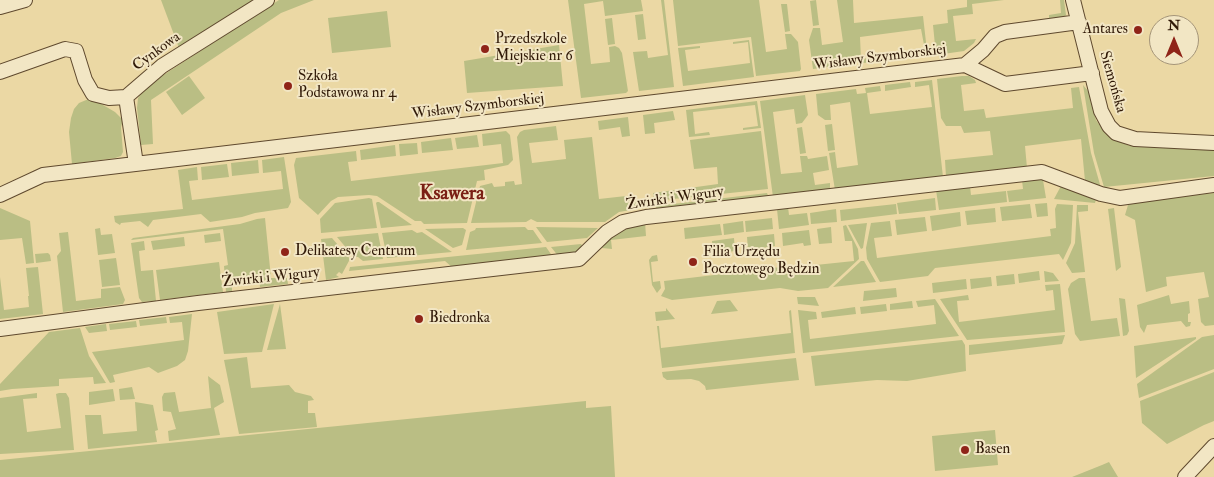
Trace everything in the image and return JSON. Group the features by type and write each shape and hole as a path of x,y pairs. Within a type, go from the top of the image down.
{"street":[{"path":"0,8 25,0"},
{"name":"Cynkowa","path":"126,97 162,66 267,0"},
{"name":"Siemońska","path":"1073,0 1101,110 1109,126 1116,133 1135,139 1214,143"},
{"name":"Wisławy Szymborskiej","path":"965,65 983,50 994,36 1005,32 1079,22"},
{"path":"0,72 65,49 76,51 85,80 93,94 109,98 126,97 136,164"},
{"name":"Wisławy Szymborskiej","path":"0,196 43,175 965,65 1005,84 1092,73"},
{"name":"Żwirki i Wigury","path":"0,329 180,305 579,259 607,232 623,222 646,216 1042,172 1101,194 1120,198 1214,185"},
{"path":"1185,477 1214,446"}],"green space":[{"path":"161,0 253,0 179,48"},
{"path":"279,0 314,0 281,13 151,100 153,144 141,145 137,108 138,98 148,85"},
{"path":"568,0 641,0 643,11 605,16 603,1 584,4 591,64 610,62 609,47 615,46 619,48 622,53 628,91 626,93 581,98"},
{"path":"661,0 664,0 674,87 639,91 633,52 647,51 648,58 668,55"},
{"path":"673,0 759,0 766,52 787,49 785,34 791,34 798,42 800,71 756,76 751,37 678,46"},
{"path":"816,0 819,25 813,26 810,1"},
{"path":"837,0 853,0 854,23 923,16 926,56 911,59 910,52 925,50 921,29 860,37 861,59 850,60 850,64 813,69 809,40 813,28 820,28 822,45 843,42"},
{"path":"967,0 1004,0 972,4 973,14 953,16 956,41 976,39 964,51 936,55 933,25 948,23 947,10 967,7"},
{"path":"1060,0 1064,0 1066,15 1064,17 1049,18 1049,15 1061,13"},
{"path":"781,4 787,4 790,31 785,32"},
{"path":"387,11 391,47 332,53 328,18"},
{"path":"643,14 646,39 638,40 635,15"},
{"path":"612,18 615,44 608,45 605,19"},
{"path":"749,40 754,77 683,86 678,48 700,46 700,48 685,50 688,71 750,63 748,42 733,44 733,42"},
{"path":"559,45 563,86 467,93 464,61"},
{"path":"877,57 878,62 862,63 861,59"},
{"path":"189,76 205,98 182,115 166,92"},
{"path":"969,76 976,83 961,85 964,111 984,109 986,118 1073,108 1071,88 1079,87 1091,153 1101,188 1085,181 1081,139 1025,146 1027,168 946,177 945,160 993,155 990,131 964,133 961,126 946,126 941,118 937,79"},
{"path":"932,80 943,177 835,190 829,153 835,152 837,168 858,165 850,102 830,105 831,120 825,120 818,115 816,94 856,89 857,94 866,93 865,88 880,86 881,91 867,93 870,114 932,107 929,85 915,87 915,82"},
{"path":"910,82 911,87 885,91 885,85"},
{"path":"1083,85 1089,92 1096,120 1106,134 1130,146 1214,149 1214,176 1104,187 1094,153"},
{"path":"805,95 808,115 802,123 796,124 794,109 773,112 781,174 802,172 800,156 807,156 808,159 827,156 829,170 813,173 815,185 830,183 830,191 773,197 760,101"},
{"path":"91,98 115,112 123,120 121,127 123,152 121,156 115,158 72,164 69,132 71,118 74,109 79,103"},
{"path":"757,101 761,128 743,130 743,128 758,126 755,105 693,112 695,134 709,132 710,135 689,137 686,110"},
{"path":"673,111 675,120 654,123 655,133 645,134 643,115"},
{"path":"628,117 630,136 622,137 620,127 599,130 598,121"},
{"path":"832,124 835,150 828,151 825,125"},
{"path":"556,126 558,140 529,143 532,163 566,159 564,140 592,137 599,199 635,195 637,209 619,212 605,222 537,222 531,219 526,222 471,223 480,186 492,183 494,187 505,186 505,182 514,181 515,185 522,184 517,137 520,132"},
{"path":"802,127 806,153 800,154 797,128"},
{"path":"506,131 510,135 513,160 508,165 484,170 485,180 477,181 467,223 424,224 421,221 415,221 377,196 369,195 338,197 331,201 318,215 299,198 294,165 296,158 356,151 357,161 348,162 351,181 503,163 501,144 483,146 482,134"},
{"path":"761,131 768,189 654,201 653,193 718,184 717,167 694,169 690,140"},
{"path":"477,135 479,147 457,149 455,138"},
{"path":"451,138 453,150 422,153 421,142"},
{"path":"417,143 418,154 400,156 399,144"},
{"path":"395,145 396,156 361,160 360,150"},
{"path":"284,157 291,202 288,208 210,222 201,214 153,220 148,227 140,221 121,223 120,225 115,222 114,216 183,209 178,170 197,167 198,180 189,181 192,200 283,189 281,171 263,173 262,160"},
{"path":"258,160 259,173 232,176 231,163"},
{"path":"227,164 229,177 202,180 201,167"},
{"path":"1039,178 1043,180 1046,198 1009,202 1007,191 1023,189 1022,180"},
{"path":"1062,184 1096,199 1095,203 1054,199"},
{"path":"970,186 971,195 1006,191 1007,202 939,210 936,190"},
{"path":"767,193 769,198 656,211 656,206"},
{"path":"1214,193 1214,325 1205,326 1201,322 1198,299 1209,297 1204,272 1166,277 1167,286 1146,292 1135,220 1125,215 1128,205 1134,202"},
{"path":"935,198 936,210 899,214 897,203"},
{"path":"372,199 377,228 321,233 320,219 335,203"},
{"path":"377,202 379,202 412,225 381,228"},
{"path":"1047,203 1048,216 1037,217 1035,204"},
{"path":"896,204 897,214 841,221 840,210"},
{"path":"1030,204 1032,218 1002,221 1000,207"},
{"path":"1057,204 1073,205 1071,243 1063,260 1059,254 935,268 928,276 880,282 867,259 866,248 871,223 890,221 892,236 874,238 877,258 1051,236 1050,229 1056,228 1055,209"},
{"path":"1077,205 1088,205 1088,211 1078,212 1085,272 1072,273 1066,263 1075,243"},
{"path":"788,207 789,215 807,213 809,225 779,229 777,209"},
{"path":"0,208 30,221 34,263 26,264 22,238 0,240"},
{"path":"995,208 996,222 967,225 965,211"},
{"path":"1114,208 1121,267 1116,271 1108,209"},
{"path":"836,209 837,222 811,224 810,213"},
{"path":"960,212 961,226 932,231 930,216"},
{"path":"925,217 927,231 897,235 895,220"},
{"path":"265,218 271,278 287,278 288,284 260,287 259,279 232,282 232,292 226,292 224,266 228,265 223,229 131,240 133,238 240,224"},
{"path":"772,218 773,229 746,232 745,221"},
{"path":"743,221 744,232 724,235 723,224"},
{"path":"645,222 646,236 611,240 612,249 602,248 621,229"},
{"path":"867,223 863,248 861,249 848,225"},
{"path":"720,224 722,235 685,239 684,228"},
{"path":"846,225 858,249 859,259 828,288 798,291 780,288 672,300 661,296 665,289 664,281 806,264 806,266 854,261 852,241 845,241 843,226"},
{"path":"525,227 528,230 533,230 542,243 466,250 470,232 476,228"},
{"path":"536,227 598,228 587,238 547,242"},
{"path":"831,227 832,243 819,244 817,229"},
{"path":"100,228 101,235 112,234 115,253 98,255 95,229"},
{"path":"463,228 466,230 462,245 453,248 425,229"},
{"path":"412,230 417,233 422,232 452,252 387,258 382,233"},
{"path":"809,230 811,245 804,246 803,243 783,246 782,233"},
{"path":"68,232 76,301 101,298 101,289 120,287 125,300 123,304 63,312 57,256 61,251 59,233"},
{"path":"220,233 221,241 205,243 204,235"},
{"path":"378,233 383,259 363,261 358,257 354,257 337,237"},
{"path":"774,234 775,246 748,250 747,237"},
{"path":"184,237 185,246 153,250 151,241"},
{"path":"332,238 350,259 342,274 339,272 336,275 339,277 326,280 321,239"},
{"path":"734,238 735,251 713,254 712,241"},
{"path":"144,241 145,250 139,251 141,271 153,270 156,301 142,302 139,298 131,243"},
{"path":"581,244 583,247 570,256 559,257 551,247"},
{"path":"546,247 553,257 453,268 445,261 349,271 350,267"},
{"path":"48,253 51,261 36,263 35,254"},
{"path":"657,255 658,261 651,262 653,282 660,281 661,288 657,293 652,285 649,260 652,256"},
{"path":"116,258 120,285 102,287 99,260"},
{"path":"861,261 864,261 876,282 833,287"},
{"path":"219,262 223,292 160,300 156,270"},
{"path":"38,267 43,314 0,319 0,277 4,310 29,307 26,268"},
{"path":"1039,271 1040,280 1019,283 1018,274"},
{"path":"1044,271 1053,273 1059,281 1045,282"},
{"path":"1014,274 1015,284 997,286 996,276"},
{"path":"991,277 992,286 971,289 970,279"},
{"path":"1079,278 1085,278 1091,321 1117,318 1120,336 1080,341 1075,334 1068,289 1071,283"},
{"path":"966,279 967,289 933,293 932,283"},
{"path":"1060,284 1065,332 967,340 940,299 968,295 969,300 957,301 959,322 1055,310 1053,290 1046,291 1045,285"},
{"path":"896,288 897,297 863,301 864,291"},
{"path":"1169,295 1171,304 1189,301 1190,313 1188,314 1188,322 1191,322 1190,326 1186,327 1181,321 1147,325 1144,333 1140,327 1137,305"},
{"path":"797,297 815,297 819,306 798,304"},
{"path":"1119,298 1125,299 1129,331 1127,335 1123,336"},
{"path":"935,299 959,336 803,353 798,310 816,312 817,319 808,320 810,339 936,324 934,305 918,307 916,301"},
{"path":"730,300 738,311 711,314 717,301"},
{"path":"912,301 913,308 890,310 890,304"},
{"path":"274,304 262,352 224,354 217,312"},
{"path":"280,304 286,349 267,350"},
{"path":"886,304 887,311 861,314 860,307"},
{"path":"855,307 856,314 822,318 821,312"},
{"path":"666,308 675,319 656,321 655,312 666,311"},
{"path":"791,310 795,353 662,368 657,326 659,326 661,348 791,333 789,311"},
{"path":"192,314 188,351 185,360 177,366 158,373 149,367 113,375 115,382 110,383 92,352 184,340 182,322 170,323 169,317"},
{"path":"166,317 167,323 140,326 139,320"},
{"path":"136,321 137,327 110,330 109,324"},
{"path":"106,324 107,331 89,333 85,327"},
{"path":"80,328 89,356 106,383 94,384 93,377 59,379 59,386 0,391 0,384 49,332"},
{"path":"1065,335 1062,344 969,355 969,345"},
{"path":"1214,335 1214,369 1139,398 1137,384 1202,337"},
{"path":"1196,337 1196,339 1136,378 1134,346"},
{"path":"962,340 965,345 966,371 907,381 877,380 815,386 811,356"},
{"path":"247,357 251,388 289,385 295,392 311,396 314,400 308,401 308,413 315,413 317,427 239,434 224,360"},
{"path":"796,358 799,380 706,390 705,386 699,381 691,379 667,380 663,377 662,372"},
{"path":"1214,372 1214,421 1167,444 1142,423 1140,401"},
{"path":"208,376 220,385 224,402 214,408 220,435 169,441 168,431 176,429 171,412 163,411 162,397 164,393 175,392 179,412 211,408"},
{"path":"132,387 135,399 120,400 119,389"},
{"path":"113,389 115,401 89,405 89,392"},
{"path":"37,393 37,398 23,399 27,432 61,428 56,394 66,393 69,398 74,450 0,454 0,398"},
{"path":"586,401 586,408 611,406 615,477 0,477 0,460"},
{"path":"135,402 153,405 158,430 155,431 157,442 88,449 85,415 101,415 103,434 137,431"},
{"name":"Basen","path":"995,430 998,465 935,471 932,436"},
{"path":"1109,462 1118,477 1072,477 1102,465"}],"place":[{"name":"Antares","path":"1138,30"},
{"name":"Przedszkole Miejskie nr 6","path":"485,49"},
{"name":"Szkoła Podstawowa nr 4","path":"288,86"},
{"name":"Delikatesy Centrum","path":"285,252"},
{"name":"Filia Urzędu Pocztowego Będzin","path":"693,262"},
{"name":"Biedronka","path":"419,319"},
{"name":"Basen","path":"965,450"}],"district":[{"name":"Ksawera","path":"452,195"}]}
